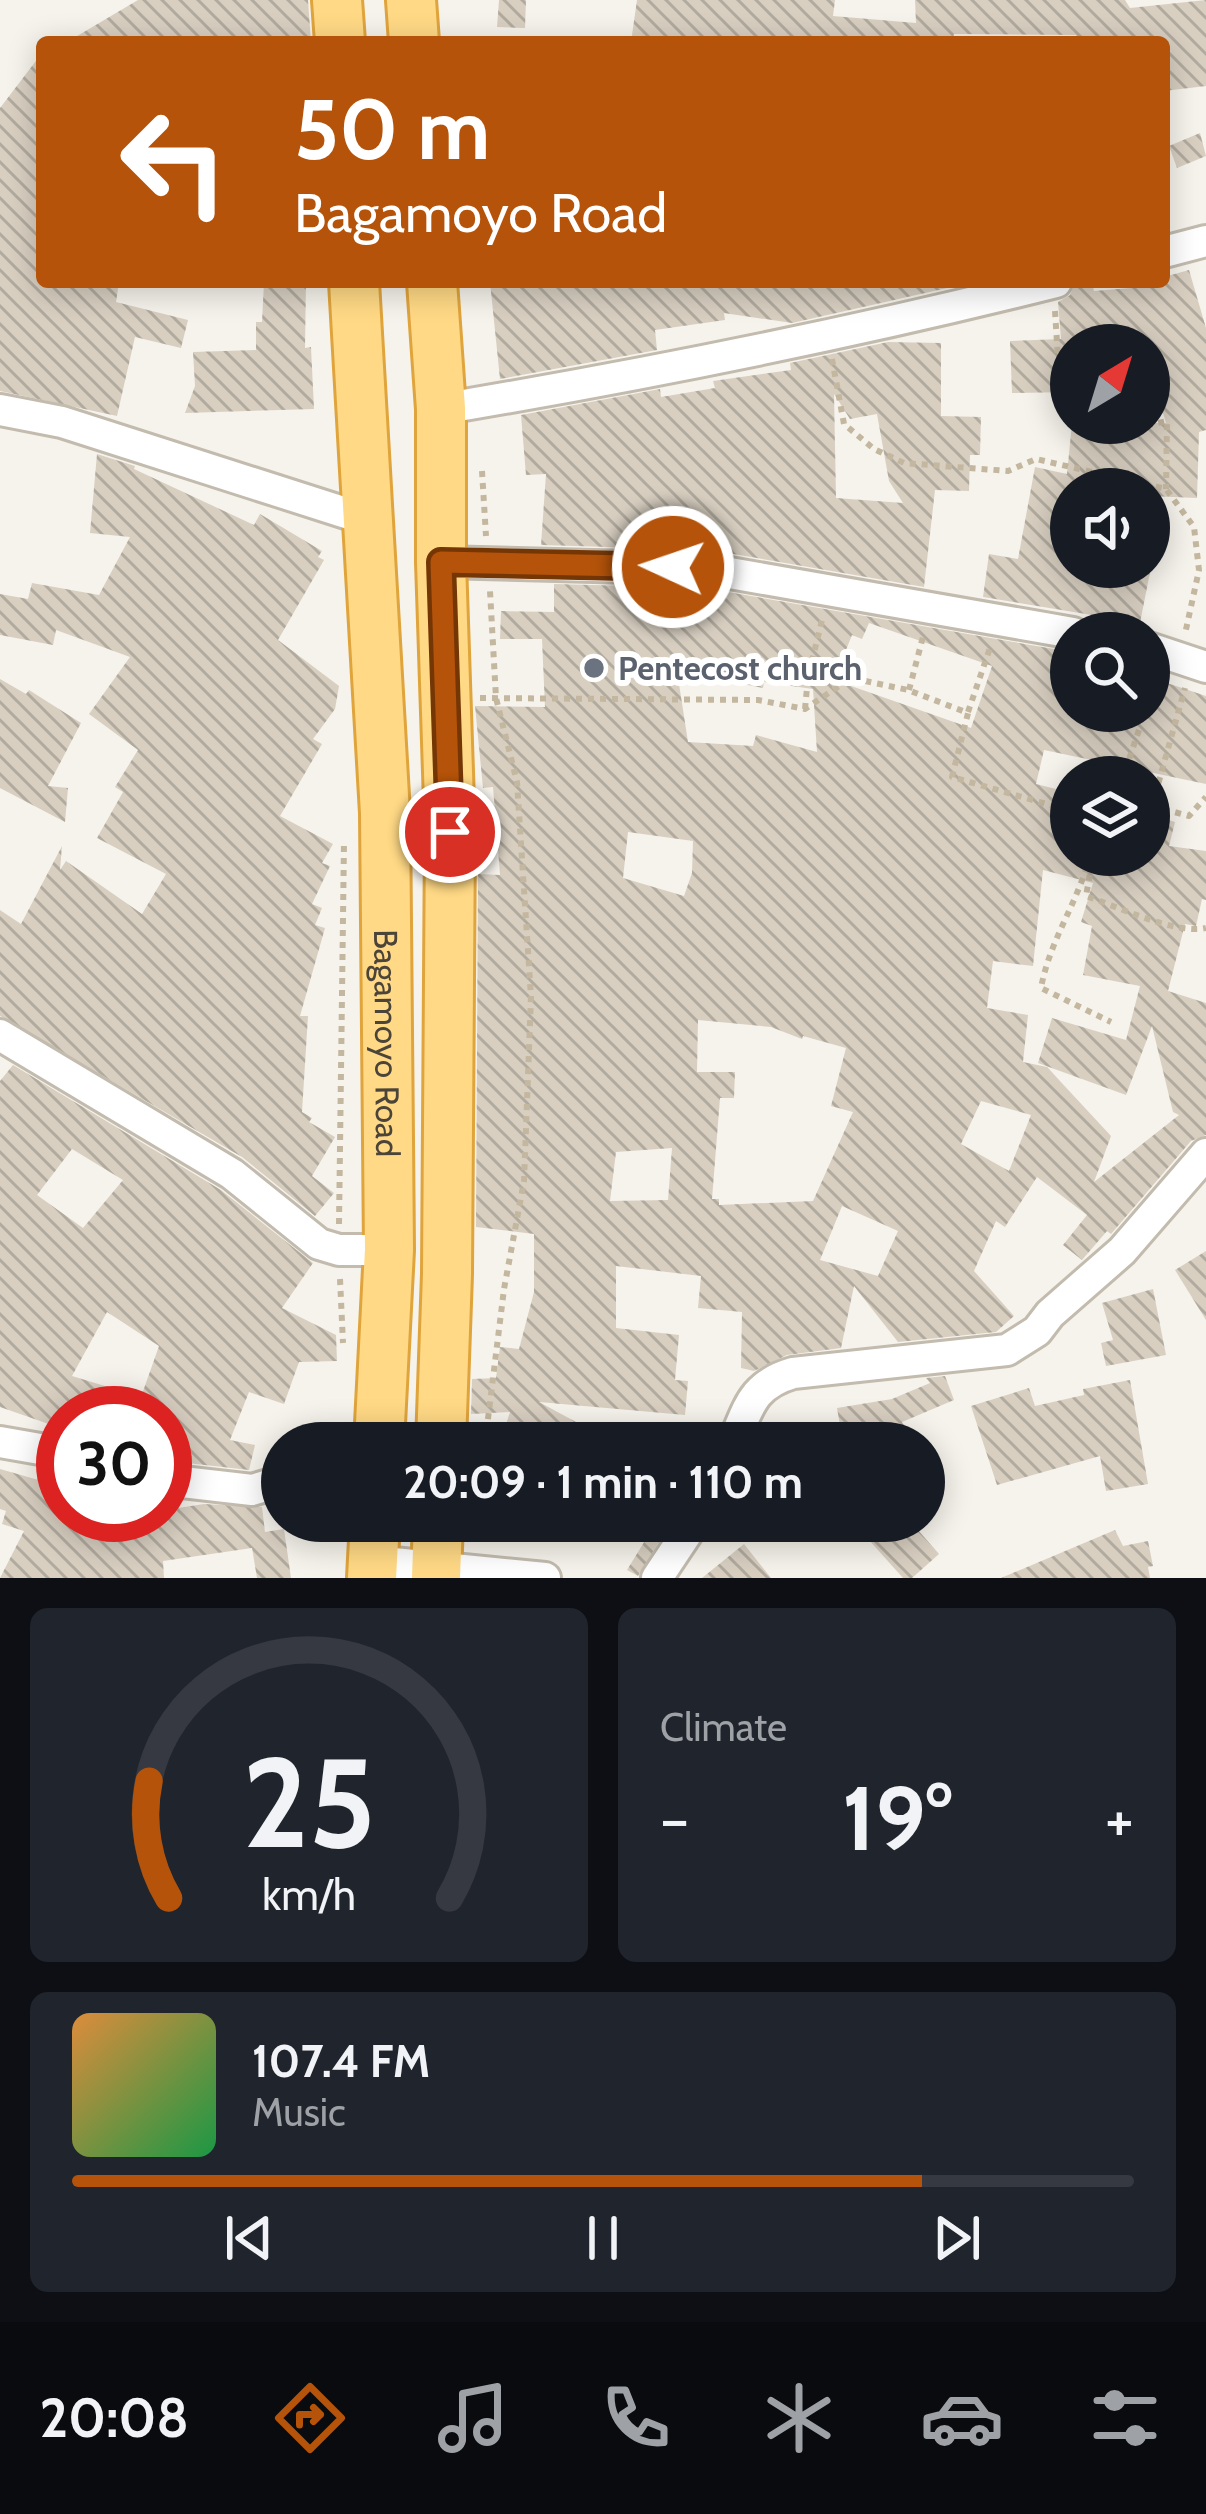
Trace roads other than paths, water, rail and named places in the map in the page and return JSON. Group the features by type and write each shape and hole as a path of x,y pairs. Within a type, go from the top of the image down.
{"highway":[{"path":"337,0 340,36"},
{"path":"411,0 414,36"},
{"name":"Bagamoyo Road","path":"354,288 385,813 389,1250 380,1422"},
{"name":"Bagamoyo Road","path":"432,288 441,409 465,562 446,698 450,832 442,1422"}],"street":[{"path":"1170,250 1206,241"},
{"path":"441,409 827,337 1029,288"},
{"path":"0,410 62,422 368,520"},
{"path":"465,562 707,569 1050,628"},
{"path":"0,1035 232,1174 319,1244 338,1250 389,1250"},
{"path":"742,1422 754,1395 769,1380 793,1373 1007,1350 1037,1331 1049,1314 1122,1251 1206,1154"},
{"path":"0,1442 36,1449"},
{"path":"192,1483 261,1487"},
{"path":"656,1578 680,1542"},
{"path":"373,1554 436,1555 545,1578"}],"place":[{"name":"Pentecost church","path":"594,668"}]}
